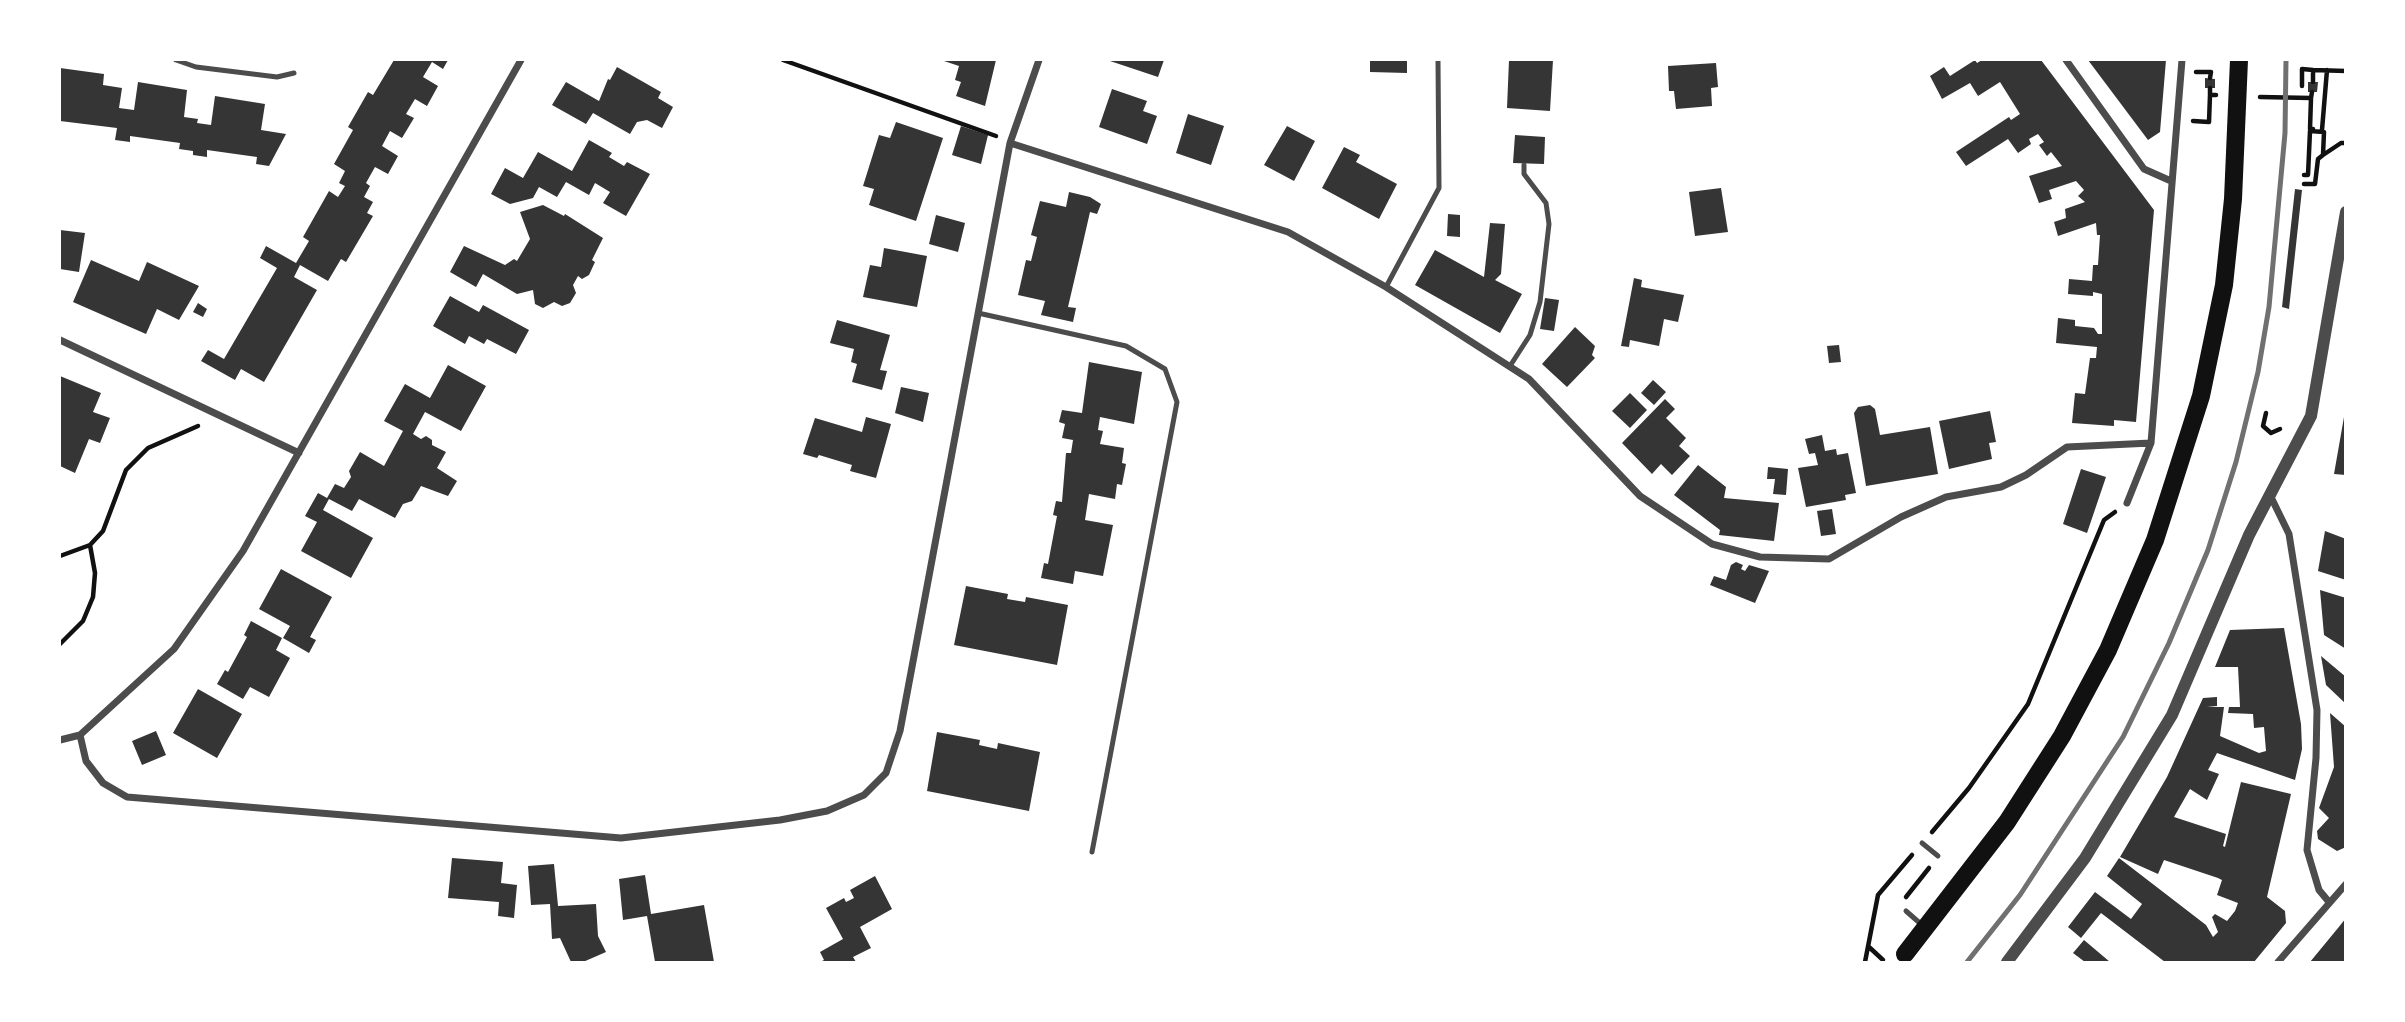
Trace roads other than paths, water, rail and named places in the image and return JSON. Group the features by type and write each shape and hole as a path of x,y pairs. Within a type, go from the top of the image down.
{"main road":[{"path":"1905,954 2007,822 2062,736 2108,650 2155,540 2201,396 2224,285 2233,199 2239,60"}],"street":[{"path":"60,740 80,735 174,649 243,551 521,60"},
{"path":"80,735 86,761 103,783 127,797 607,837 780,820 827,811 864,795 886,772 900,731 1010,143 1039,60"},
{"path":"2066,60 2144,169 2171,181"},
{"path":"2127,503 2151,443 2182,60"},
{"path":"1010,143 1288,232 1386,287 1529,379 1640,496 1712,544 1760,557 1829,559 1946,497 2001,487 2026,475 2067,447 2151,443"},
{"path":"2007,962 2085,858 2172,715 2269,492 2291,457 2311,416 2346,212"},
{"path":"60,340 299,453"},
{"path":"2269,492 2289,534 2317,710 2316,758 2307,850 2319,890 2329,902"},
{"path":"2278,962 2346,884"}],"lane":[{"path":"176,60 196,67 277,77 293,73"},
{"path":"1386,287 1439,188 1438,60"},
{"path":"1510,366 1530,335 1540,302 1549,224 1546,203 1524,174 1524,165"},
{"path":"978,313 1126,346 1165,369 1177,402 1092,852"},
{"path":"1922,843 1938,856"},
{"path":"1906,911 1925,928"}],"railway":[{"path":"1967,962 2020,895 2123,737 2169,643 2208,550 2236,462 2258,372 2269,307 2285,133 2286,60"}]}
